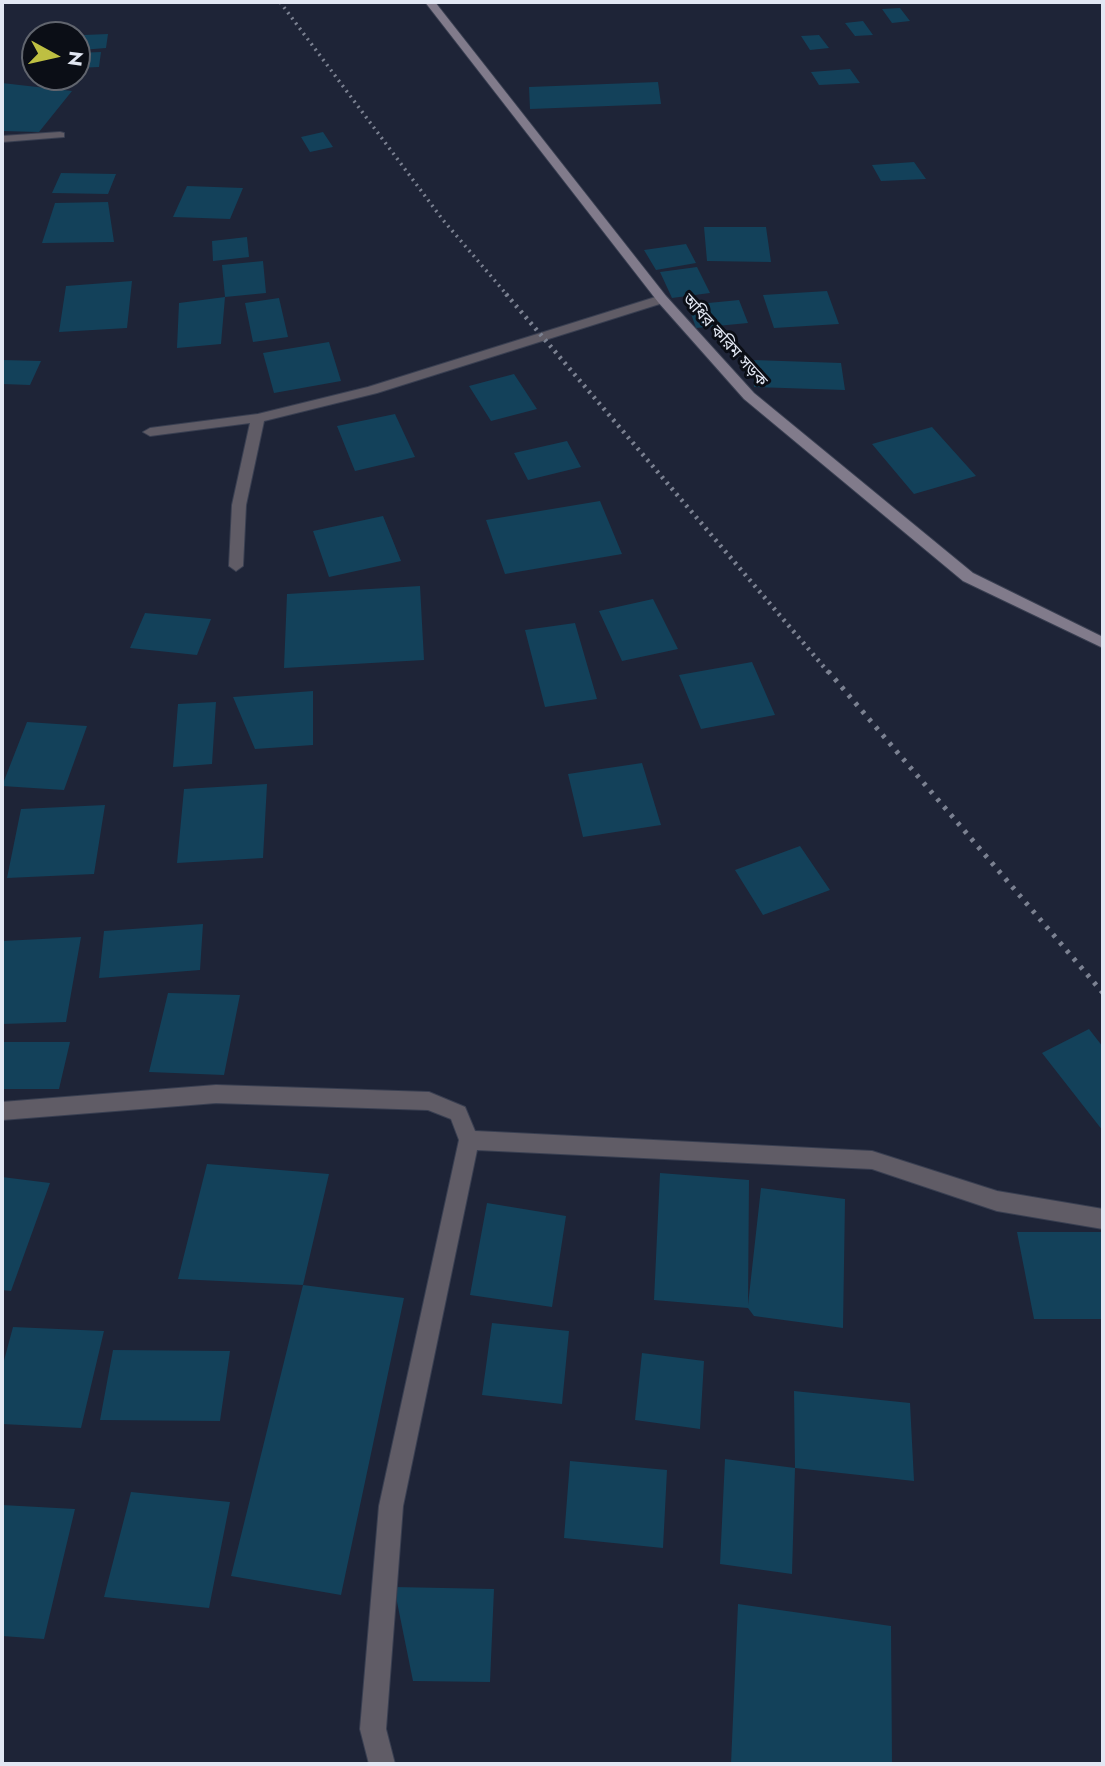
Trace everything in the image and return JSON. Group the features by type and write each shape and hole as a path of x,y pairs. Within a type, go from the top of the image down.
{"main road":[{"name":"অধির করিম সড়ক","path":"430,2 663,299 749,396 968,577 1103,643"}],"street":[{"path":"2,139 60,135"},
{"path":"150,432 258,418 372,390 663,299"},
{"path":"236,566 239,505 258,418"},
{"path":"2,1111 216,1094 429,1101 458,1113 469,1140 391,1506 373,1729 382,1764"},
{"path":"469,1140 872,1160 997,1202 1103,1219"}],"building":[{"path":"900,8 910,21 892,23 882,9"},
{"path":"863,21 873,35 855,36 845,23"},
{"path":"108,34 106,48 91,49 91,35"},
{"path":"819,35 829,48 810,50 801,36"},
{"path":"91,52 101,52 99,67 91,67"},
{"path":"850,69 860,83 819,85 811,72"},
{"path":"658,82 661,104 530,109 529,87"},
{"path":"2,83 21,85 21,91 72,91 39,132 2,131"},
{"path":"323,132 333,147 310,152 301,137"},
{"path":"914,162 926,179 881,181 872,165"},
{"path":"61,173 116,174 108,194 52,193"},
{"path":"187,186 243,188 230,219 173,217"},
{"path":"108,202 114,242 42,243 55,203"},
{"path":"704,227 766,227 771,262 707,261"},
{"path":"247,237 249,257 213,261 212,241"},
{"path":"686,244 696,263 656,270 644,250"},
{"path":"263,261 266,293 225,297 222,265"},
{"path":"697,267 710,293 672,298 660,272"},
{"path":"132,281 127,328 59,332 66,286"},
{"path":"827,291 839,324 774,328 763,295"},
{"path":"225,297 221,344 177,348 179,303"},
{"path":"279,298 288,337 253,342 245,303"},
{"path":"739,300 748,323 696,328 688,305"},
{"path":"329,342 341,381 274,393 263,353"},
{"path":"2,360 41,361 30,385 2,384"},
{"path":"753,360 841,363 845,390 754,387"},
{"path":"514,374 537,409 491,421 469,386"},
{"path":"395,414 415,457 355,471 337,426"},
{"path":"932,427 976,476 914,494 872,444"},
{"path":"567,441 581,467 528,480 514,453"},
{"path":"600,501 622,554 505,574 486,520"},
{"path":"383,516 401,561 329,577 313,531"},
{"path":"420,586 424,660 284,668 287,594"},
{"path":"653,599 678,649 622,661 599,611"},
{"path":"145,613 211,619 197,655 130,648"},
{"path":"575,623 597,699 545,707 525,630"},
{"path":"752,662 775,715 701,729 679,675"},
{"path":"313,691 313,745 255,749 233,697"},
{"path":"216,702 212,764 173,767 178,704"},
{"path":"27,722 87,726 64,790 2,786"},
{"path":"642,763 661,825 583,837 568,774"},
{"path":"267,784 263,858 177,863 184,789"},
{"path":"105,805 94,874 7,878 21,809"},
{"path":"800,846 830,890 763,915 735,870"},
{"path":"203,924 200,970 99,978 104,931"},
{"path":"81,937 66,1022 2,1024 2,941"},
{"path":"168,993 240,995 224,1075 149,1072"},
{"path":"1089,1029 1103,1047 1103,1131 1042,1053"},
{"path":"2,1042 70,1042 59,1089 2,1089"},
{"path":"207,1164 329,1174 303,1285 178,1279"},
{"path":"660,1173 749,1180 748,1305 761,1188 845,1199 843,1328 754,1316 748,1308 654,1300"},
{"path":"2,1177 50,1183 11,1291 2,1290"},
{"path":"487,1203 566,1216 552,1307 470,1295"},
{"path":"1017,1232 1103,1232 1103,1319 1034,1319"},
{"path":"303,1285 404,1298 341,1595 231,1576"},
{"path":"492,1323 569,1331 562,1404 482,1395"},
{"path":"13,1327 104,1331 81,1428 2,1424 2,1368"},
{"path":"113,1350 230,1351 220,1421 100,1420"},
{"path":"642,1353 704,1361 700,1429 635,1420"},
{"path":"794,1391 910,1403 914,1481 795,1468"},
{"path":"725,1459 795,1468 792,1574 720,1564"},
{"path":"570,1461 667,1470 663,1548 564,1538"},
{"path":"131,1492 230,1502 209,1608 104,1597"},
{"path":"2,1505 75,1509 44,1639 2,1636"},
{"path":"394,1587 494,1589 490,1682 413,1681"},
{"path":"738,1604 891,1626 892,1764 731,1764"}],"railway":[{"path":"280,2 443,220 508,296"},
{"path":"506,294 829,673"},
{"path":"828,671 1103,993"}]}
